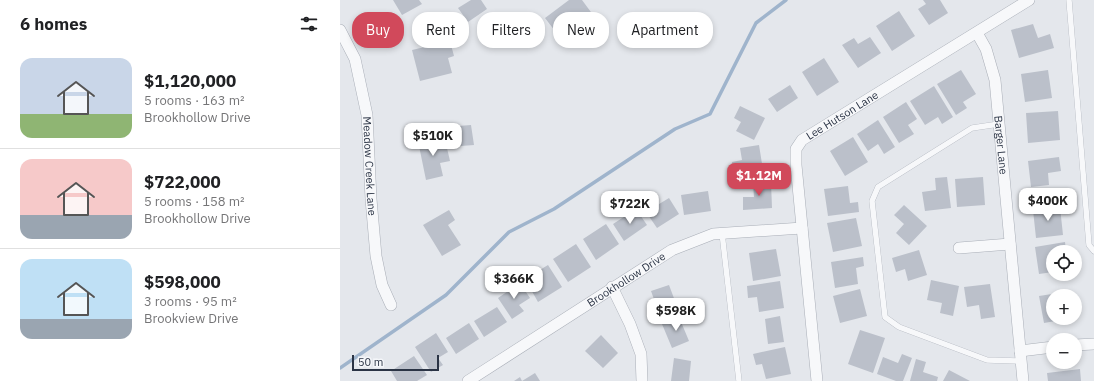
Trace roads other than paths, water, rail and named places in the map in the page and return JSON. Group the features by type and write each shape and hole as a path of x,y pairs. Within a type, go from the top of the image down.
{"street":[{"name":"Lee Hutson Lane","path":"817,381 796,165 796,149 802,140 1029,0"},
{"name":"Meadow Creek Lane","path":"340,30 355,59 367,115 371,199 376,256 382,285 391,305"},
{"name":"Barger Lane","path":"977,33 986,49 995,80 1023,381"},
{"name":"Brookhollow Drive","path":"468,381 672,250 713,234 802,228"},
{"path":"959,248 1010,244"},
{"path":"612,288 630,324 641,354 642,381"},
{"path":"1082,345 1094,344"},
{"path":"1021,356 1046,349"}],"lane":[{"path":"1069,0 1090,245 1094,251"},
{"path":"999,124 972,128 878,188 872,201 885,317 899,327 987,360 1021,356"},
{"path":"722,233 739,381"}],"waterway":[{"path":"340,368 446,295 509,232 554,209 675,129 710,114 756,23 786,0"}]}
